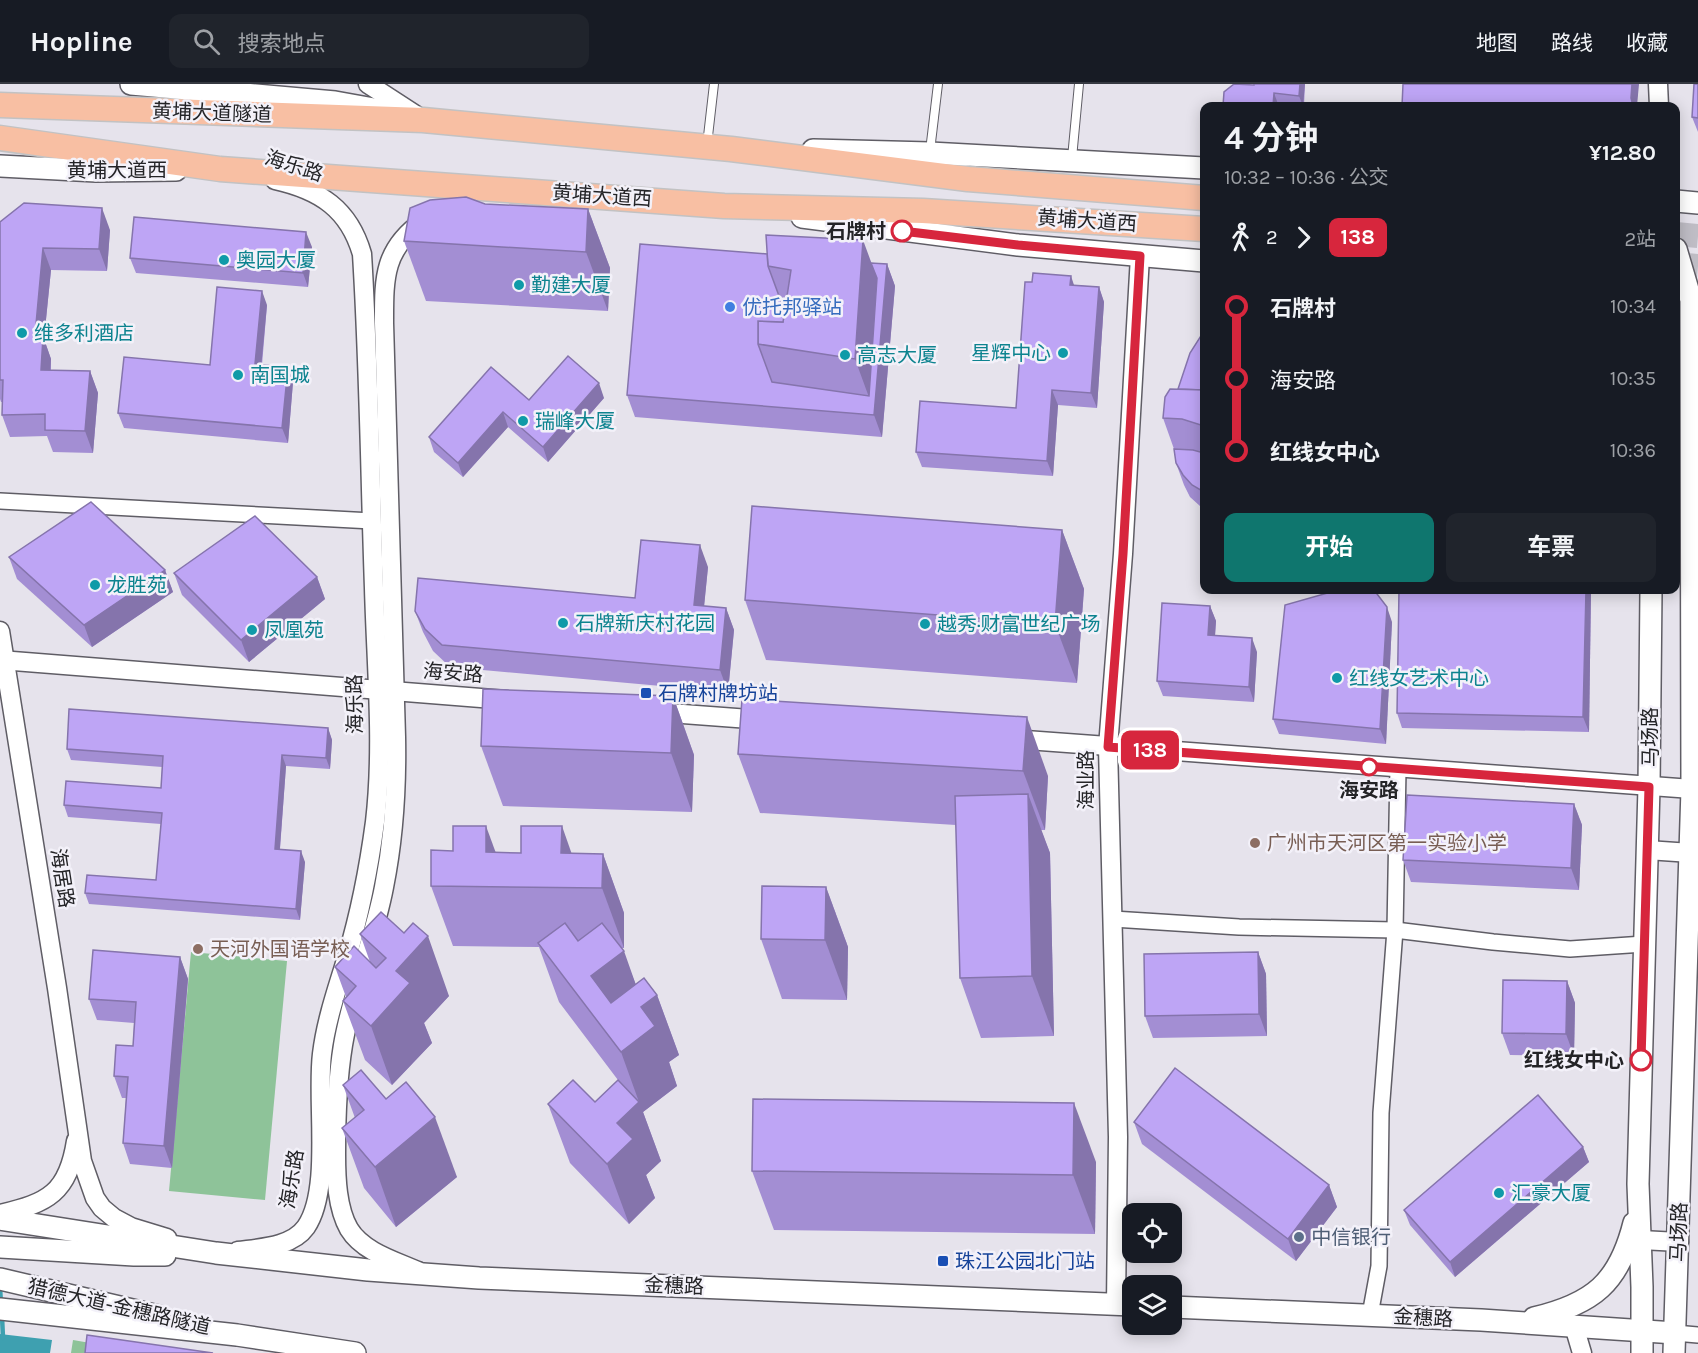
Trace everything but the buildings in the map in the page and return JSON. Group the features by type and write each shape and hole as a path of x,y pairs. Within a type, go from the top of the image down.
{"main road":[{"name":"黄埔大道西","path":"131,84 367,107 423,120 707,146 968,179 1200,198"},
{"name":"黄埔大道隧道","path":"0,105 423,120"},
{"path":"0,138 220,169"},
{"path":"731,149 930,153 1200,168"},
{"name":"黄埔大道西","path":"0,166 130,172 220,169 724,206 911,211 1200,229"},
{"path":"1680,201 1698,203"},
{"path":"724,206 973,240 1200,261"},
{"name":"马场路","path":"1675,1343 1679,1242 1691,1092 1691,853 1695,561 1688,300 1680,266"},
{"name":"马场路","path":"1641,1353 1641,1240 1638,1173 1649,787 1651,594"},
{"path":"1515,1322 1578,1305 1601,1287 1611,1277 1625,1255 1639,1205"},
{"path":"0,1219 216,1253"},
{"name":"猎德大道-金穗路隧道","path":"0,1247 134,1255 216,1253"},
{"name":"金穗路","path":"216,1253 425,1274 503,1279 1122,1304"},
{"name":"猎德大道-金穗路隧道","path":"0,1279 237,1335"},
{"name":"金穗路","path":"1182,1307 1574,1326 1642,1331 1675,1343"},
{"path":"0,1309 237,1335 356,1353"}],"street":[{"path":"252,94 278,84"},
{"path":"368,84 423,120"},
{"path":"1658,84 1659,102"},
{"name":"海乐路","path":"220,169 281,182 321,196 336,207 349,222 362,254 372,521 386,691 397,762 393,829 376,921 343,1045 337,1097 336,1163 342,1209 349,1229 371,1250 425,1274"},
{"name":"海乐路","path":"216,1253 257,1249 293,1239 304,1229 313,1215 321,1164 321,1056 330,1012 357,922 368,870 375,819 378,727 386,691 385,279 388,264 399,243 420,222 445,206 487,187"},
{"name":"海业路","path":"1123,1275 1108,747 1123,554 1140,256"},
{"path":"0,501 372,521"},
{"name":"海居路","path":"0,631 2,660 59,1000 82,1161 95,1198 114,1218 131,1227 216,1253"},
{"name":"海安路","path":"2,660 526,701"},
{"path":"644,711 775,721"},
{"path":"989,737 1692,789"},
{"path":"1370,1316 1379,1266 1381,1113 1395,930 1398,769"},
{"path":"1647,850 1691,853"},
{"path":"1113,919 1239,927 1395,930 1570,949 1644,944"},
{"path":"0,1214 37,1205 53,1194 70,1166 77,1133"},
{"path":"1641,1240 1679,1242"},
{"path":"1574,1326 1582,1353"},
{"path":"1675,1343 1698,1335"}],"lane":[{"path":"707,146 714,84"},
{"path":"930,153 938,84"},
{"path":"1071,160 1079,84"}],"green space":[{"path":"191,952 287,961 265,1200 169,1191"},
{"path":"73,1340 148,1353 71,1353"}],"water":[{"path":"0,1334 52,1340 50,1353 0,1353"}],"waterway":[{"path":"0,1286 1,1305"},
{"path":"2,1316 3,1338"}],"tunnel":[{"path":"1680,234 1698,236"},
{"path":"1680,264 1698,266"}],"bus line":[{"name":"138","path":"902,231 1018,245 1140,256 1123,554 1108,747 1649,787 1641,1060"}],"place":[{"name":"石牌村","path":"902,231"},
{"name":"奥园大厦","path":"224,260"},
{"name":"勤建大厦","path":"519,285"},
{"name":"优托邦驿站","path":"730,307"},
{"name":"维多利酒店","path":"22,333"},
{"name":"星辉中心","path":"1063,353"},
{"name":"高志大厦","path":"845,355"},
{"name":"南国城","path":"238,375"},
{"name":"瑞峰大厦","path":"523,421"},
{"name":"龙胜苑","path":"95,585"},
{"name":"石牌新庆村花园","path":"563,623"},
{"name":"越秀·财富世纪广场","path":"925,624"},
{"name":"凤凰苑","path":"252,630"},
{"name":"红线女艺术中心","path":"1337,678"},
{"name":"石牌村牌坊站","path":"646,693"},
{"name":"海安路","path":"1369,767"},
{"name":"广州市天河区第一实验小学","path":"1255,843"},
{"name":"天河外国语学校","path":"198,949"},
{"name":"红线女中心","path":"1641,1060"},
{"name":"汇豪大厦","path":"1499,1193"},
{"name":"中信银行","path":"1299,1237"},
{"name":"珠江公园北门站","path":"943,1261"}]}
